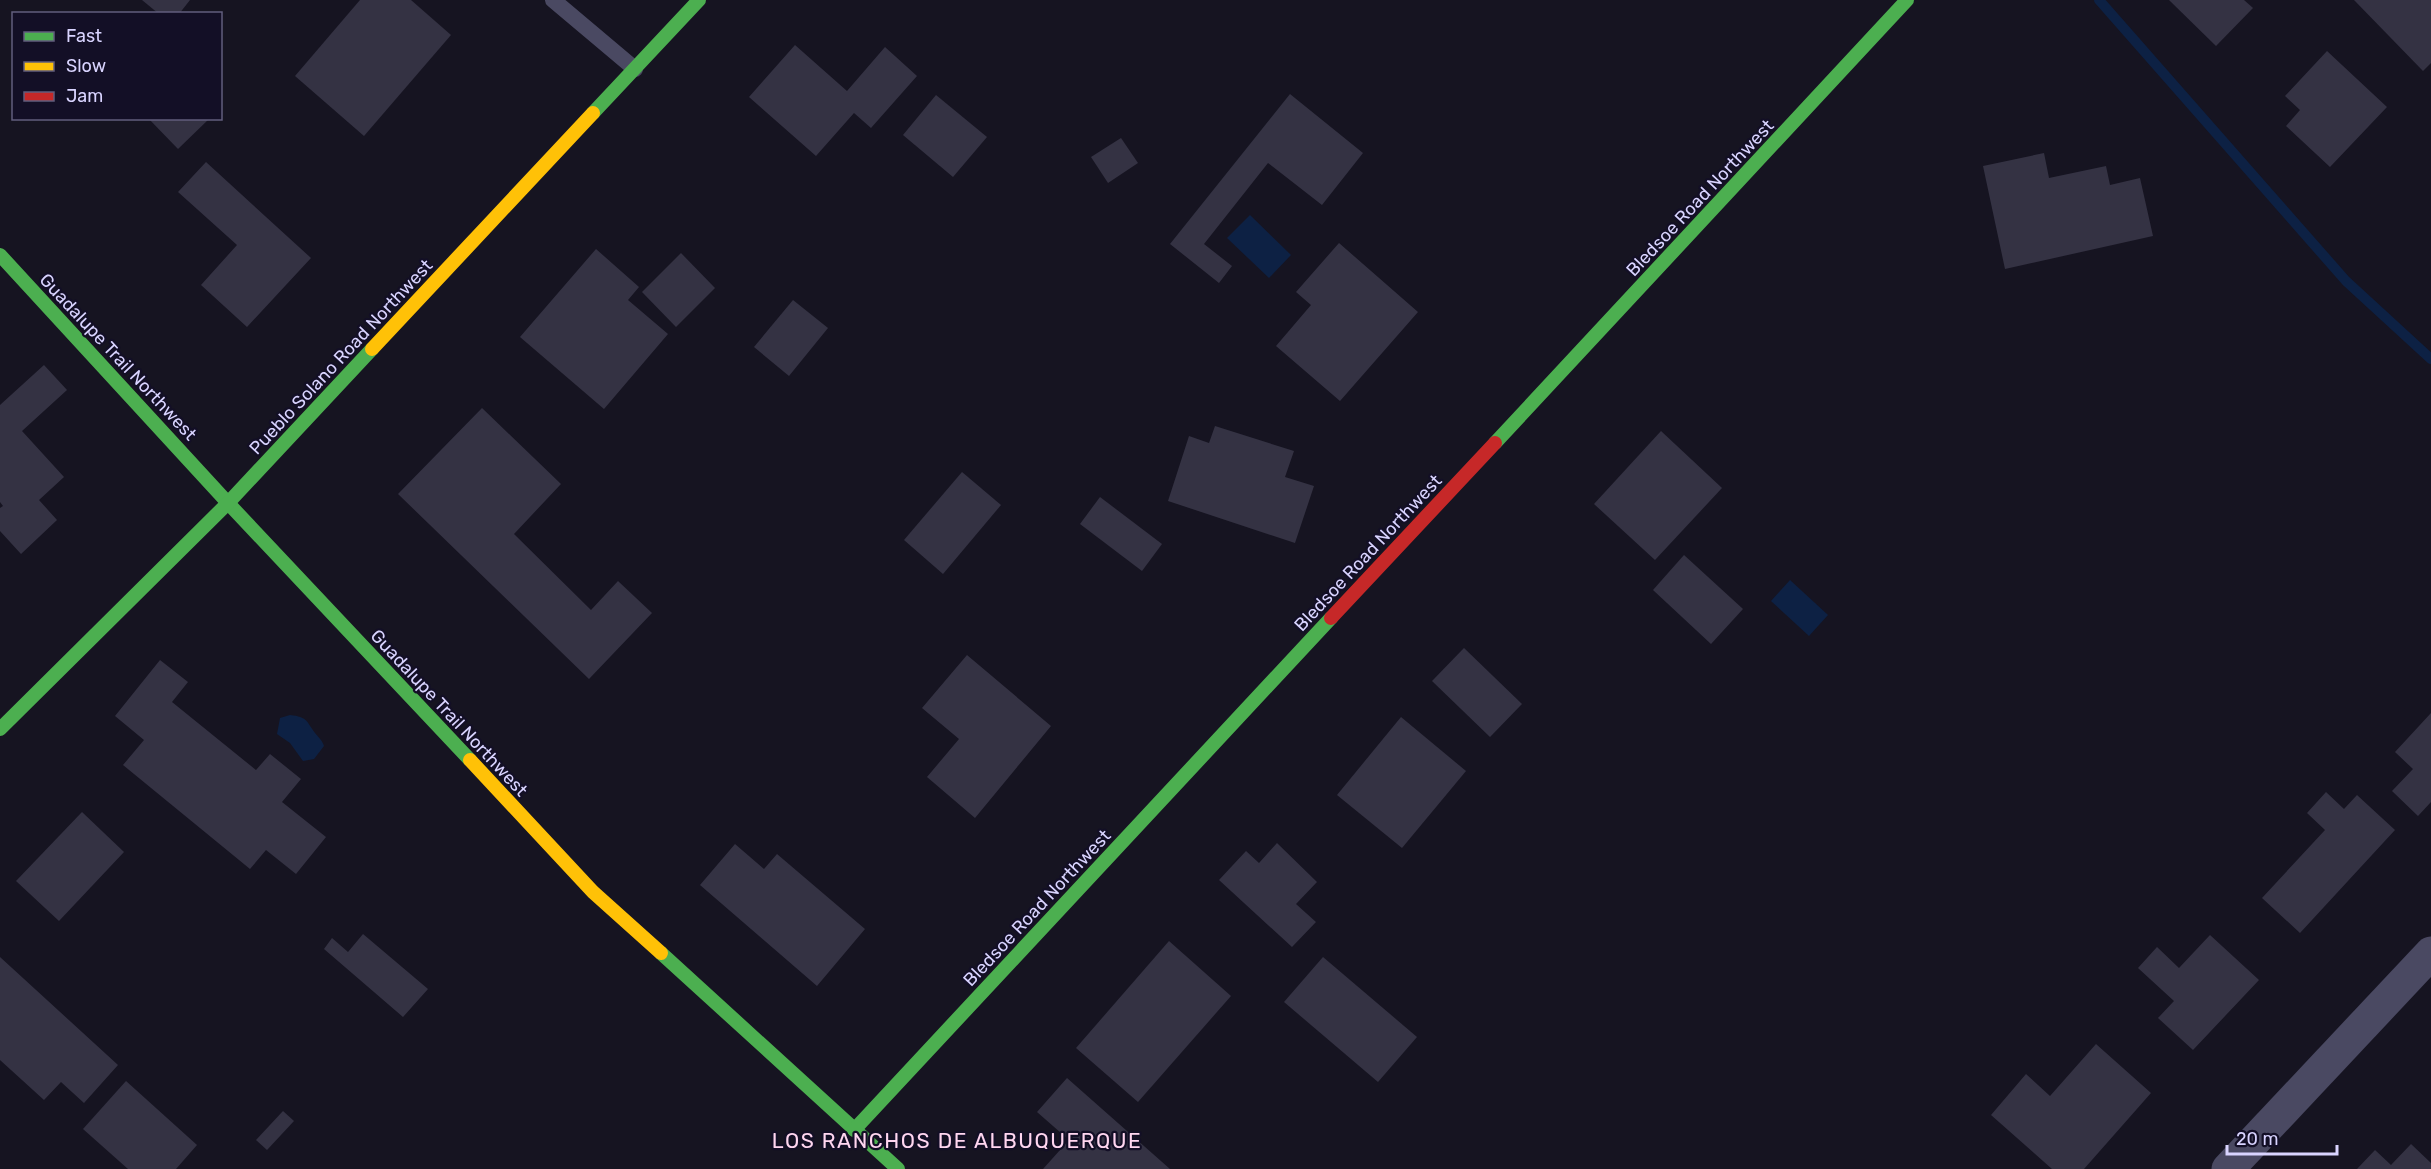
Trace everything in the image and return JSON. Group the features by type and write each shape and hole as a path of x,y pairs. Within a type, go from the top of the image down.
{"street":[{"name":"Pueblo Solano Road Northwest","path":"0,729 228,503 699,0"},
{"name":"Bledsoe Road Northwest","path":"855,1130 1908,0"},
{"name":"Guadalupe Trail Northwest","path":"0,255 228,503 593,892 898,1169"},
{"path":"2228,1169 2431,953"}],"lane":[{"path":"554,0 635,69"}],"water":[{"path":"1250,215 1291,255 1269,278 1227,238"},
{"path":"1790,580 1828,615 1809,636 1771,601"},
{"path":"290,715 306,720 322,742 324,746 314,759 303,761 290,743 277,734 280,718"}],"building":[{"path":"142,0 190,0 181,12 157,12"},
{"path":"360,0 411,0 451,35 364,136 295,76"},
{"path":"2169,0 2244,0 2253,8 2216,46"},
{"path":"2354,0 2431,0 2431,63 2423,71"},
{"path":"795,45 847,91 885,47 917,76 871,128 854,113 816,156 749,97"},
{"path":"2327,51 2387,107 2330,167 2286,126 2300,110 2285,96"},
{"path":"1290,94 1363,153 1322,205 1268,163 1204,244 1232,266 1219,283 1170,244"},
{"path":"936,95 987,137 953,177 903,135"},
{"path":"150,120 208,120 178,149"},
{"path":"1121,138 1138,163 1108,183 1091,157"},
{"path":"2044,153 2049,178 2106,166 2110,185 2140,178 2153,236 2005,269 1983,166"},
{"path":"206,162 311,258 247,327 201,285 237,245 178,192"},
{"path":"1339,243 1418,312 1340,401 1276,346 1311,305 1296,292"},
{"path":"596,249 639,287 628,300 668,334 604,409 520,337"},
{"path":"681,253 715,288 676,327 642,292"},
{"path":"793,300 828,328 789,376 754,347"},
{"path":"44,365 67,390 22,431 64,477 39,500 57,520 21,554 0,531 0,508 3,506 0,502 0,405"},
{"path":"482,408 561,484 514,534 591,610 618,581 652,613 589,679 398,494"},
{"path":"1215,426 1294,451 1285,477 1314,486 1295,543 1168,501 1189,436 1209,443"},
{"path":"1661,431 1722,488 1655,560 1594,504"},
{"path":"962,472 1001,505 943,574 904,540"},
{"path":"1100,497 1162,544 1142,571 1080,524"},
{"path":"1684,555 1743,609 1711,644 1653,590"},
{"path":"1464,648 1522,704 1490,737 1432,681"},
{"path":"967,655 1051,726 975,818 927,777 959,739 922,708"},
{"path":"160,660 188,682 172,702 256,770 270,754 301,779 282,802 326,837 296,874 266,850 250,869 123,765 144,740 115,716"},
{"path":"2431,713 2431,802 2418,816 2392,791 2413,769 2395,752"},
{"path":"1401,717 1466,771 1402,848 1337,795"},
{"path":"2326,792 2344,809 2357,795 2395,830 2300,933 2262,898 2325,830 2307,813"},
{"path":"82,812 124,852 59,921 16,881"},
{"path":"1277,843 1317,882 1296,904 1316,922 1292,947 1219,880 1246,851 1259,863"},
{"path":"735,844 764,869 777,854 865,929 817,986 700,885"},
{"path":"363,934 428,989 403,1017 324,949 332,938 348,952"},
{"path":"2210,935 2259,980 2193,1050 2158,1018 2174,1001 2138,968 2157,947 2179,968"},
{"path":"1169,941 1231,996 1138,1102 1076,1048"},
{"path":"0,957 118,1065 84,1103 61,1082 44,1100 0,1060"},
{"path":"1323,957 1417,1037 1378,1082 1284,1002"},
{"path":"2096,1044 2151,1093 2084,1169 2052,1169 1991,1115 2026,1074 2050,1096"},
{"path":"1067,1078 1170,1169 1043,1169 1069,1140 1037,1112"},
{"path":"126,1081 197,1145 176,1169 128,1169 83,1129"},
{"path":"283,1111 294,1121 267,1150 256,1140"},
{"path":"2411,1144 2431,1163 2431,1169 2357,1169 2375,1150 2391,1165"}],"waterway":[{"path":"2099,0 2346,281 2431,359"}],"traffic: fast":[{"path":"593,113 699,0"},
{"path":"1495,443 1907,0"},
{"path":"0,255 228,503 470,760"},
{"path":"0,729 228,503 372,349"},
{"path":"854,1130 1331,618"},
{"path":"661,953 898,1169"}],"traffic: slow":[{"path":"372,349 593,113"},
{"path":"470,760 593,892 661,953"}],"traffic: jam":[{"path":"1331,618 1495,443"}],"district":[{"name":"LOS RANCHOS DE ALBUQUERQUE","path":"957,1140"}]}
